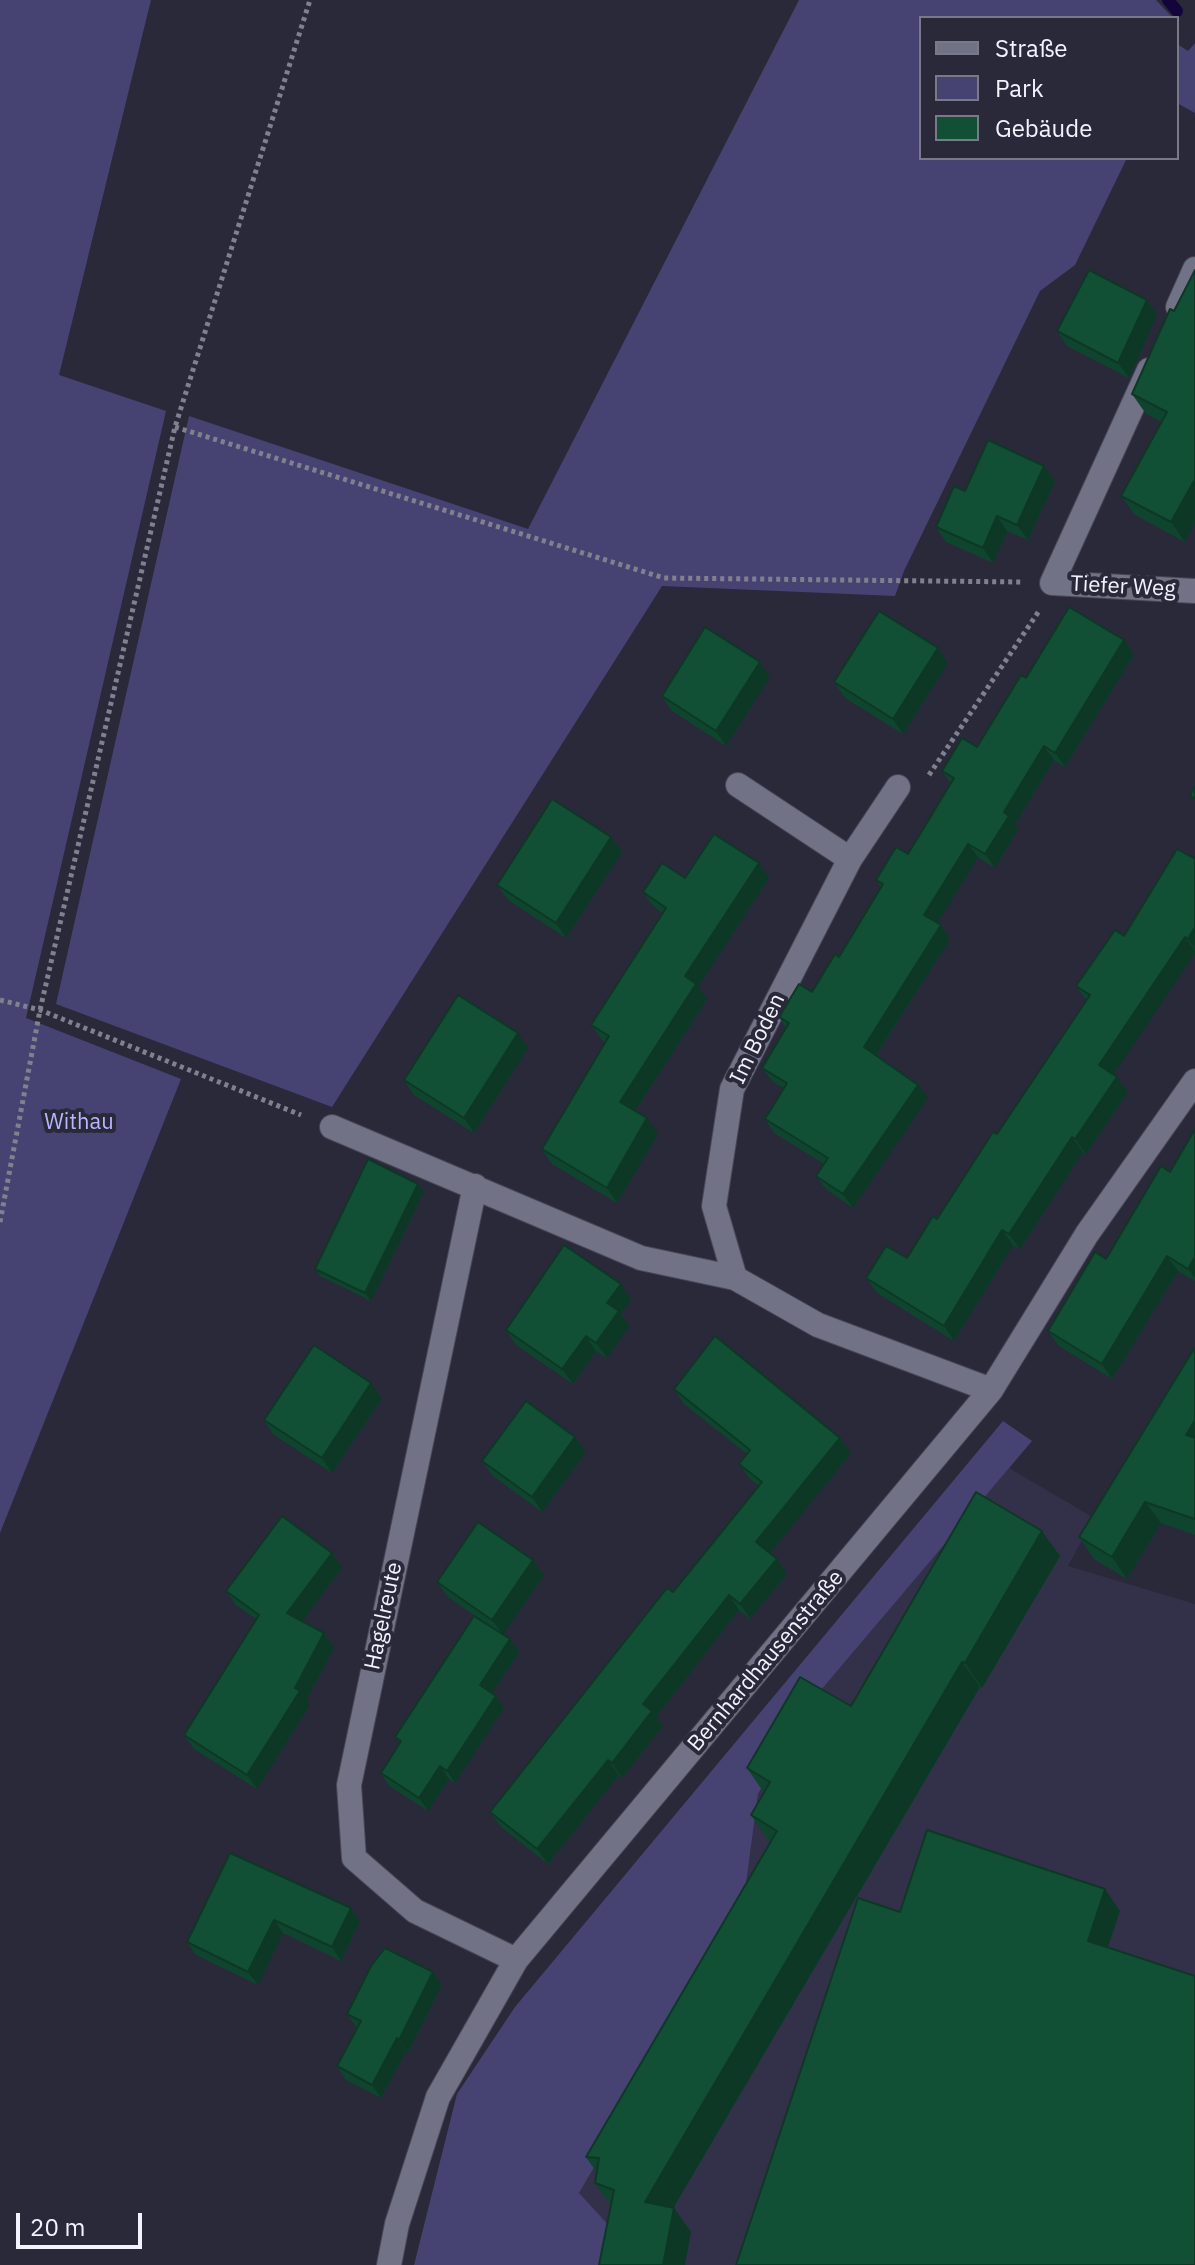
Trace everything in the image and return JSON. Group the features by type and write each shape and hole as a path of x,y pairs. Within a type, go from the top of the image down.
{"street":[{"path":"1169,326 1195,269"},
{"path":"1052,583 1156,354"},
{"name":"Tiefer Weg","path":"1052,583 1195,591"},
{"path":"738,785 850,859"},
{"name":"Im Boden","path":"735,1278 714,1206 732,1089 850,859 898,787"},
{"name":"Bernhardhausenstraße","path":"389,2265 397,2224 438,2097 516,1960 991,1390 1087,1234 1195,1081"},
{"path":"332,1127 641,1258 735,1278 818,1325 991,1390"},
{"name":"Hagelreute","path":"475,1186 349,1785 354,1858 415,1911 516,1960"}],"path":[{"path":"0,1222 40,1010 175,427 310,0"},
{"path":"175,427 664,578 1052,583 1037,615 929,775 898,787"},
{"path":"0,1000 40,1010 332,1127"}],"shaded area":[{"path":"1009,1468 1094,1518 1068,1566 1195,1604 1195,2265 606,2265 579,2193 742,1914 758,1795 816,1696"}],"green space":[{"name":"Withau","path":"0,0 151,0 59,375 166,411 26,1018 181,1079 0,1533"},
{"path":"799,0 1156,0 1171,16 919,16 919,160 1126,160 1075,265 1040,291 904,571 895,596 662,586 332,1107 56,1004 189,416 528,529"},
{"path":"1195,43 1195,113 1179,104 1179,45 1188,51"},
{"path":"1003,1421 1032,1441 816,1696 758,1794 742,1914 579,2193 613,2230 606,2265 414,2265 457,2094 515,2007"}],"building":[{"path":"1089,270 1147,300 1118,363 1057,331"},
{"path":"1195,270 1195,479 1171,522 1121,496 1167,412 1132,394 1170,309 1174,311"},
{"path":"988,440 1044,466 1017,525 997,516 983,548 936,527 954,486 965,491"},
{"path":"1069,607 1124,640 1055,753 1044,746 1004,812 1009,816 985,854 968,844 924,915 941,925 864,1047 918,1085 843,1194 816,1176 828,1158 765,1119 787,1083 762,1068 789,1023 779,1017 799,984 812,992 835,954 839,957 883,884 876,880 896,847 908,854 954,778 942,771 962,738 977,747 1021,675 1026,678"},
{"path":"879,611 938,648 893,719 834,682"},
{"path":"705,627 760,662 716,731 662,696"},
{"path":"552,799 611,837 556,923 497,885"},
{"path":"714,834 759,863 685,976 696,984 620,1102 647,1118 607,1188 542,1149 609,1036 591,1025 666,908 643,892 662,863 685,878"},
{"path":"1177,849 1195,859 1195,927 1188,939 1185,937 1099,1065 1117,1077 1075,1139 1072,1137 1009,1234 1002,1230 944,1326 866,1278 886,1246 907,1258 933,1216 937,1219 993,1132 997,1134 1090,995 1076,986 1115,930 1124,936"},
{"path":"458,995 518,1033 464,1118 404,1080"},
{"path":"1195,1129 1195,1257 1188,1269 1167,1256 1102,1364 1048,1331 1095,1252 1106,1259 1161,1166 1170,1172"},
{"path":"368,1159 418,1184 365,1293 315,1269"},
{"path":"564,1245 621,1284 607,1303 619,1311 596,1343 586,1336 562,1369 506,1330"},
{"path":"715,1336 840,1438 756,1542 777,1559 740,1604 729,1595 643,1704 652,1711 612,1763 608,1760 537,1849 490,1812 667,1588 673,1592 762,1482 739,1464 750,1450 674,1389"},
{"path":"314,1345 371,1383 322,1458 264,1420"},
{"path":"1195,1347 1195,1420 1186,1435 1195,1438 1195,1519 1145,1502 1112,1557 1079,1537"},
{"path":"526,1401 575,1437 532,1497 482,1461"},
{"path":"976,1492 1042,1531 645,2202 674,2208 663,2265 599,2265 614,2190 595,2183 599,2158 586,2157 777,1831 751,1815 770,1782 747,1768 800,1677 851,1706"},
{"path":"282,1516 332,1553 287,1613 324,1633 295,1688 300,1691 247,1775 184,1735 259,1615 226,1591"},
{"path":"478,1522 533,1560 492,1620 437,1582"},
{"path":"474,1616 510,1639 480,1685 496,1696 447,1771 440,1766 419,1798 381,1773 401,1741 395,1737"},
{"path":"927,1830 1105,1889 1088,1941 1195,1976 1195,2265 736,2265 858,1898 900,1912"},
{"path":"230,1853 351,1908 332,1947 274,1920 248,1972 187,1942"},
{"path":"385,1948 433,1972 372,2085 337,2066 361,2021 347,2014 371,1966"}],"waterway":[{"path":"1168,0 1177,11"}]}
